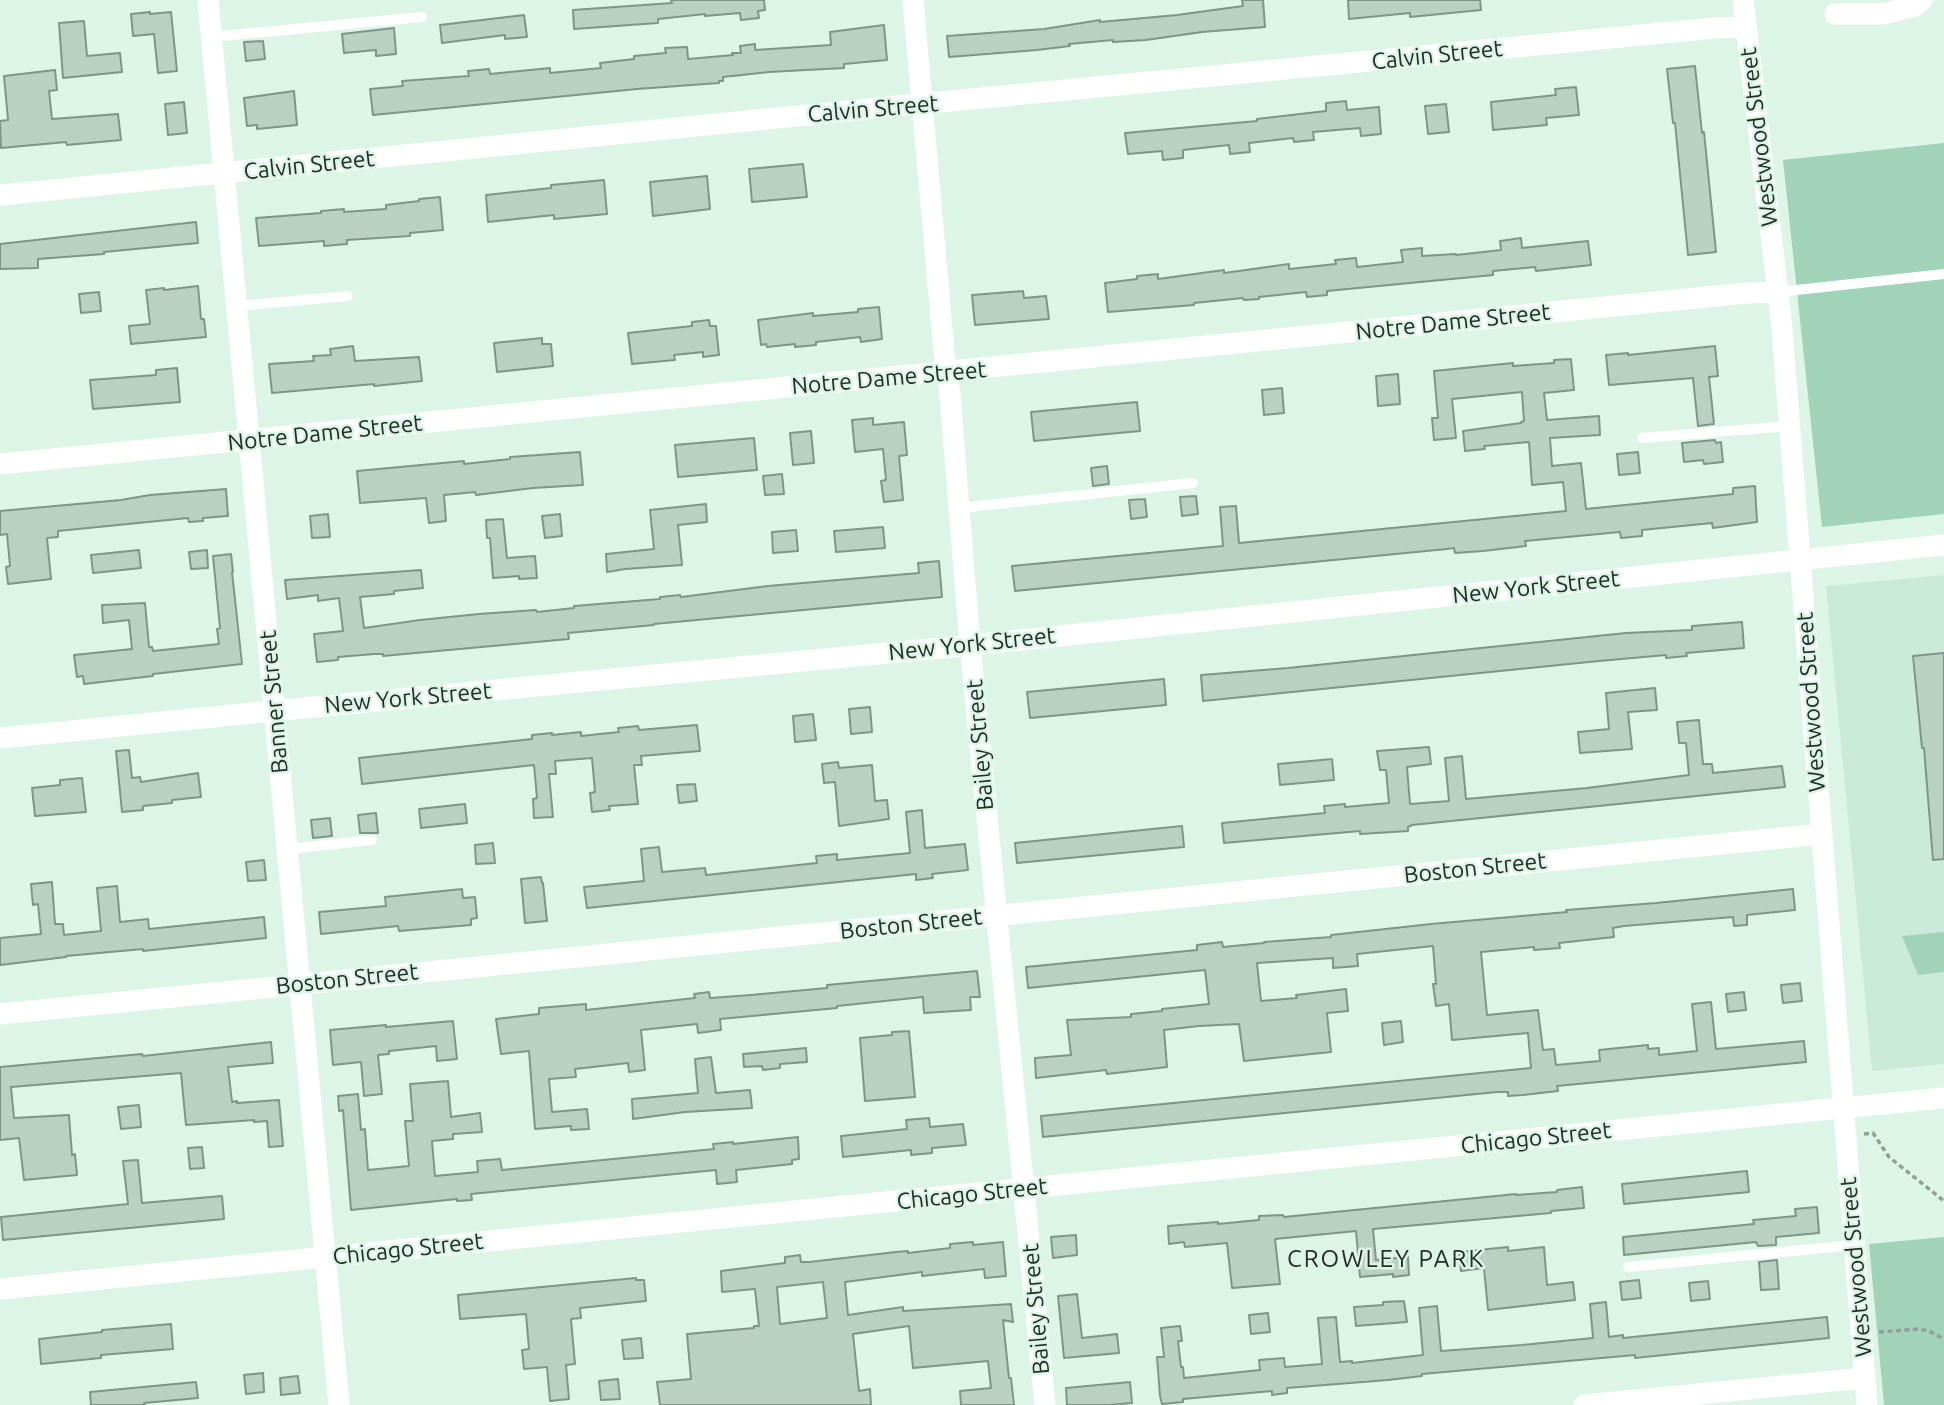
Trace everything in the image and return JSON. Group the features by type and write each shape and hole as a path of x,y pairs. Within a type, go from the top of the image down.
{"street":[{"name":"Banner Street","path":"208,0 340,1405"},
{"name":"Bailey Street","path":"913,0 944,352 948,372 970,645 1045,1405"},
{"name":"Westwood Street","path":"1743,0 1778,292 1790,426 1867,1405"},
{"path":"1835,15 1883,14 1915,6 1922,0"},
{"name":"Calvin Street","path":"0,195 922,104 1746,27"},
{"name":"Notre Dame Street","path":"0,464 1778,292"},
{"name":"New York Street","path":"0,738 970,645 1944,545"},
{"name":"Boston Street","path":"0,1014 1822,834"},
{"name":"Chicago Street","path":"0,1289 1944,1098"},
{"path":"1584,1405 1865,1378"}],"lane":[{"path":"211,37 422,17"},
{"path":"1778,292 1944,274"},
{"path":"237,306 348,296"},
{"path":"1642,438 1790,426"},
{"path":"959,508 1193,483"},
{"path":"288,849 372,840"},
{"path":"1628,1267 1854,1245"}],"path":[{"path":"1859,1135 1873,1133 1889,1157 1944,1201"},
{"path":"1861,1334 1918,1329 1944,1339"}],"shaded area":[{"path":"1944,143 1944,514 1822,527 1783,160"},
{"path":"1944,575 1944,1064 1872,1071 1826,586"},
{"path":"1944,932 1944,972 1918,975 1902,936"},
{"path":"1944,1237 1944,1405 1884,1405 1869,1244"}],"building":[{"path":"671,0 764,0 765,10 758,11 759,18 741,20 740,13 705,14 658,19 658,23 574,29 573,10 672,3"},
{"path":"1242,0 1263,0 1265,27 949,57 947,36 1177,15 1243,6"},
{"path":"1348,0 1480,0 1481,10 1410,17 1410,13 1349,19"},
{"path":"171,12 177,71 158,73 154,34 133,36 131,14"},
{"path":"524,15 527,37 505,39 505,35 442,43 440,25"},
{"path":"84,21 87,56 120,53 122,72 63,78 59,23"},
{"path":"884,25 887,60 844,64 844,68 769,72 723,77 723,81 719,83 373,115 370,89 403,86 402,81 469,76 468,71 489,69 490,74 550,68 550,73 601,68 600,63 666,53 665,48 687,47 688,59 733,55 732,53 741,53 740,46 755,44 755,50 831,45 830,32"},
{"path":"394,28 396,54 376,56 376,50 344,53 342,34"},
{"path":"263,41 265,59 246,61 244,42"},
{"path":"1695,66 1716,252 1688,255 1667,69"},
{"path":"55,70 57,90 49,91 52,119 118,114 121,140 1,148 0,121 8,120 4,76"},
{"path":"1576,87 1579,115 1546,118 1547,125 1493,130 1491,102 1556,95 1555,89"},
{"path":"294,91 297,125 257,129 257,125 247,126 244,98"},
{"path":"1346,101 1347,110 1379,107 1381,134 1361,136 1360,128 1313,132 1314,140 1294,142 1293,138 1249,143 1250,152 1230,154 1229,145 1183,150 1183,158 1163,160 1162,151 1128,154 1125,133 1257,121 1326,111 1326,103"},
{"path":"184,102 187,133 168,135 165,104"},
{"path":"1446,104 1449,132 1428,134 1425,106"},
{"path":"803,164 807,197 752,202 749,169"},
{"path":"707,176 710,209 653,216 650,182"},
{"path":"604,180 607,214 554,219 554,215 488,222 486,195"},
{"path":"440,197 443,230 410,233 410,236 347,240 347,244 324,246 324,241 259,246 256,218 344,209 344,212 386,209 386,205"},
{"path":"196,222 198,243 38,259 38,268 0,269 0,244"},
{"path":"1521,238 1522,248 1588,241 1591,265 1536,271 1535,267 1493,271 1493,275 1327,291 1327,295 1307,297 1306,292 1259,299 1243,298 1108,312 1105,283 1137,279 1137,276 1158,274 1158,279 1289,264 1289,269 1336,264 1335,260 1356,258 1357,267 1403,262 1401,250 1422,248 1422,256 1456,255 1501,250 1500,241"},
{"path":"198,286 201,319 204,319 206,337 131,344 129,326 150,324 146,290"},
{"path":"1023,291 1024,298 1046,296 1049,319 975,325 972,295"},
{"path":"99,292 101,311 81,313 79,294"},
{"path":"879,307 882,339 861,342 860,337 795,347 795,344 767,347 766,344 761,345 758,320 813,313 813,316 858,312 858,309"},
{"path":"709,320 710,326 716,326 719,355 703,357 703,352 674,355 675,360 632,364 628,333 692,326 692,322"},
{"path":"542,338 542,344 551,344 553,366 497,372 494,343"},
{"path":"353,346 355,361 419,357 422,381 272,393 269,364 314,361 313,356 331,355 330,349"},
{"path":"1715,346 1718,376 1709,377 1714,424 1698,426 1693,378 1609,385 1606,355"},
{"path":"1571,359 1574,390 1544,393 1547,420 1599,416 1600,435 1550,438 1552,466 1581,463 1586,509 1733,494 1733,488 1755,486 1757,522 1713,528 1712,523 1642,530 1642,536 1621,538 1620,532 1525,541 1526,546 1483,551 1455,553 1454,548 1015,591 1012,566 1223,546 1220,507 1236,506 1239,543 1566,511 1563,482 1532,485 1529,442 1484,446 1485,449 1465,451 1463,431 1524,421 1522,392 1452,399 1456,438 1434,440 1432,418 1438,418 1434,371 1513,363 1513,366 1554,363 1554,360"},
{"path":"177,368 180,402 93,409 90,380 156,375 156,370"},
{"path":"1398,374 1400,404 1378,406 1376,376"},
{"path":"1282,388 1284,413 1264,415 1262,390"},
{"path":"1137,402 1140,431 1034,441 1031,412"},
{"path":"873,418 873,425 904,422 907,455 899,456 903,500 884,502 881,481 886,480 883,449 855,452 852,420"},
{"path":"811,431 814,463 793,465 790,433"},
{"path":"754,438 757,470 678,477 675,445"},
{"path":"1715,440 1716,443 1721,442 1723,462 1684,462 1682,443"},
{"path":"580,452 583,485 476,495 475,492 444,495 446,521 429,523 426,498 360,503 357,471 464,461 464,464 510,457"},
{"path":"1638,452 1640,473 1619,475 1617,454"},
{"path":"1107,466 1109,484 1093,486 1091,468"},
{"path":"782,474 784,494 765,495 763,476"},
{"path":"226,489 228,516 203,518 203,521 189,522 188,518 58,531 58,537 47,538 51,579 8,584 6,567 10,566 7,534 0,535 0,511"},
{"path":"1196,496 1198,514 1182,516 1180,497"},
{"path":"1145,499 1147,517 1131,519 1129,500"},
{"path":"706,504 707,522 678,525 682,565 607,572 606,554 654,549 650,510"},
{"path":"328,514 330,537 312,538 310,516"},
{"path":"560,514 562,536 545,538 542,516"},
{"path":"503,519 507,558 535,556 537,578 493,578 486,520"},
{"path":"883,527 885,548 836,552 834,531"},
{"path":"796,530 798,551 773,553 772,532"},
{"path":"139,550 141,568 93,573 91,555"},
{"path":"207,550 208,568 191,569 189,552"},
{"path":"231,554 242,664 84,684 83,676 77,677 74,655 132,649 129,620 103,623 102,605 145,603 149,647 152,647 153,651 219,644 213,556"},
{"path":"939,561 942,597 568,633 569,639 383,656 374,654 338,657 338,660 317,662 314,634 343,631 339,598 318,601 318,595 287,599 285,580 421,570 423,588 360,597 364,628 479,614 537,612 660,597 919,573 918,563"},
{"path":"1742,622 1744,648 1686,653 1687,656 1666,658 1666,655 1599,661 1203,701 1201,675 1626,633 1692,630 1692,626"},
{"path":"1944,653 1944,859 1933,860 1913,656"},
{"path":"1164,679 1166,705 1030,718 1027,692"},
{"path":"1655,688 1657,710 1628,712 1632,749 1580,753 1578,732 1609,729 1606,693"},
{"path":"870,707 872,732 851,734 849,709"},
{"path":"813,714 816,740 795,742 793,716"},
{"path":"1699,720 1703,764 1712,764 1713,773 1782,766 1785,787 1412,825 1408,827 1408,831 1360,834 1360,831 1224,843 1222,823 1325,813 1324,806 1389,803 1386,770 1380,770 1377,751 1429,747 1431,764 1407,767 1410,804 1449,801 1445,758 1462,756 1466,799 1689,775 1686,743 1679,743 1677,722"},
{"path":"697,725 700,751 641,756 642,765 634,765 638,804 609,806 610,810 592,812 590,793 595,792 592,758 555,761 556,774 549,774 553,817 534,818 533,799 537,798 534,765 362,784 359,758 532,739 532,735 552,733 581,732 581,736 619,732 618,728 638,726 639,730"},
{"path":"129,750 132,778 140,777 141,782 198,773 201,797 172,800 172,803 143,806 143,810 122,812 116,751"},
{"path":"1332,759 1334,780 1280,785 1278,764"},
{"path":"838,762 839,768 872,765 875,801 887,800 889,819 839,826 835,782 824,783 822,764"},
{"path":"82,778 86,812 35,816 32,788 60,785 60,780"},
{"path":"695,784 697,801 679,803 677,785"},
{"path":"465,804 467,823 421,828 419,809"},
{"path":"922,810 925,848 965,844 968,870 932,874 933,878 916,880 916,874 587,908 584,887 644,881 641,849 659,847 662,872 705,868 706,875 817,863 816,856 837,854 837,860 910,853 906,812"},
{"path":"376,813 378,833 360,833 358,815"},
{"path":"330,818 332,836 313,838 311,820"},
{"path":"1182,826 1184,847 1017,863 1015,843"},
{"path":"493,843 495,863 476,864 475,845"},
{"path":"264,860 266,880 248,881 246,862"},
{"path":"541,877 547,921 525,923 521,879"},
{"path":"52,882 55,924 63,924 64,935 101,931 97,888 117,886 120,922 148,919 149,929 264,917 266,938 66,956 0,965 0,938 41,934 38,904 33,905 31,884"},
{"path":"462,889 463,898 475,897 477,918 471,919 471,925 399,931 398,926 321,934 319,912 386,906 385,897"},
{"path":"1793,889 1795,910 1747,915 1747,925 1734,926 1733,917 1624,926 1613,928 1614,937 1559,943 1560,948 1534,950 1534,947 1481,952 1487,1015 1538,1010 1543,1050 1554,1049 1556,1065 1600,1061 1599,1050 1648,1045 1648,1049 1659,1048 1659,1055 1697,1051 1692,1004 1711,1002 1716,1049 1804,1041 1806,1062 1557,1086 1558,1091 1523,1095 1508,1096 1508,1092 1497,1092 1043,1137 1041,1116 1531,1068 1528,1033 1452,1040 1449,1004 1436,1006 1433,946 1357,954 1358,966 1333,968 1333,958 1257,963 1261,1001 1346,989 1348,1011 1327,1013 1331,1052 1244,1061 1239,1024 1199,1026 1164,1030 1167,1067 1107,1074 1106,1070 1036,1078 1035,1058 1071,1055 1067,1020 1131,1017 1131,1014 1209,1004 1205,970 1028,988 1026,967 1197,950 1197,945 1222,942 1223,947 1331,937 1431,924"},
{"path":"977,971 980,997 970,997 971,1010 924,1013 923,997 720,1019 721,1030 698,1033 697,1024 641,1030 645,1070 629,1072 628,1063 575,1069 576,1077 549,1079 552,1112 587,1109 589,1129 571,1130 571,1126 535,1129 529,1051 501,1054 496,1019 539,1014 539,1008 586,1004 586,1010 695,998 694,994 709,992 710,998 751,995"},
{"path":"1800,983 1802,1001 1783,1003 1781,985"},
{"path":"1744,992 1746,1010 1728,1012 1726,994"},
{"path":"453,1021 457,1059 437,1061 436,1046 389,1051 389,1054 378,1055 382,1094 364,1096 361,1062 333,1065 330,1030"},
{"path":"1401,1021 1403,1042 1384,1045 1382,1023"},
{"path":"909,1031 915,1097 865,1101 860,1038"},
{"path":"271,1042 273,1063 228,1067 232,1102 279,1100 283,1146 269,1147 267,1121 186,1125 181,1073 11,1087 14,1118 69,1115 72,1155 75,1154 77,1175 24,1180 19,1138 0,1140 0,1067 143,1056"},
{"path":"806,1048 807,1062 780,1064 780,1068 763,1070 762,1066 744,1067 743,1054"},
{"path":"711,1057 716,1093 750,1090 752,1108 685,1112 633,1119 632,1099 698,1093 695,1059"},
{"path":"448,1081 451,1117 480,1113 482,1132 453,1134 453,1139 432,1141 435,1176 478,1172 477,1161 500,1159 502,1170 714,1149 713,1144 798,1137 799,1159 792,1160 792,1164 736,1170 737,1182 717,1184 716,1170 471,1194 472,1200 457,1199 351,1210 343,1110 339,1111 338,1096 358,1094 361,1130 365,1129 368,1170 409,1166 405,1121 413,1121 410,1084"},
{"path":"139,1105 141,1127 121,1129 118,1107"},
{"path":"929,1118 930,1127 963,1124 966,1145 932,1148 932,1153 911,1155 911,1150 843,1157 841,1136 907,1129 906,1120"},
{"path":"202,1147 204,1168 190,1169 188,1148"},
{"path":"138,1160 142,1203 222,1196 224,1219 3,1240 1,1217 128,1204 123,1161"},
{"path":"1747,1171 1749,1192 1624,1204 1622,1184"},
{"path":"1582,1187 1584,1208 1373,1229 1376,1260 1408,1257 1409,1275 1360,1277 1356,1231 1275,1239 1280,1284 1232,1288 1227,1243 1185,1247 1184,1242 1169,1244 1168,1226 1218,1224 1259,1220 1259,1216 1284,1217 1557,1192"},
{"path":"1817,1207 1819,1233 1776,1237 1776,1245 1758,1246 1756,1242 1624,1255 1623,1237 1754,1224 1753,1220 1796,1216 1795,1209"},
{"path":"1076,1235 1077,1255 1053,1258 1051,1237"},
{"path":"1003,1242 1006,1276 985,1278 984,1269 922,1276 922,1272 845,1282 848,1315 903,1307 903,1311 1011,1304 1013,1322 1003,1320 1014,1405 961,1405 960,1391 991,1388 988,1361 913,1368 909,1326 853,1334 859,1391 870,1389 871,1405 660,1405 657,1382 691,1379 687,1334 759,1326 755,1289 722,1292 721,1271 785,1263 785,1257 800,1255 801,1262 809,1262 950,1248 950,1244","holes":["823,1282 827,1318 780,1324 777,1287"]},
{"path":"1508,1247 1508,1251 1544,1247 1547,1285 1573,1282 1575,1300 1488,1310 1484,1268 1461,1271 1459,1252"},
{"path":"1777,1260 1779,1289 1761,1290 1759,1262"},
{"path":"636,1278 644,1280 646,1301 580,1308 581,1318 571,1319 575,1364 566,1365 569,1399 550,1401 547,1367 524,1369 522,1350 529,1349 526,1314 460,1319 458,1295"},
{"path":"1639,1280 1641,1298 1622,1300 1620,1282"},
{"path":"1708,1281 1710,1299 1691,1301 1689,1283"},
{"path":"1077,1294 1082,1338 1117,1334 1119,1353 1064,1358 1058,1296"},
{"path":"1404,1301 1407,1322 1356,1326 1354,1307"},
{"path":"1606,1302 1609,1337 1623,1335 1623,1338 1827,1317 1829,1338 1635,1358 1635,1355 1422,1374 1388,1380 1287,1388 1287,1393 1272,1395 1272,1391 1183,1399 1183,1402 1162,1404 1160,1396 1157,1357 1164,1357 1161,1328 1180,1326 1182,1341 1178,1341 1184,1378 1260,1370 1259,1360 1284,1358 1285,1367 1322,1364 1318,1318 1336,1317 1340,1362 1352,1363 1423,1355 1419,1308 1437,1306 1441,1351 1593,1338 1590,1304"},
{"path":"1268,1313 1270,1332 1251,1334 1249,1315"},
{"path":"171,1324 173,1349 101,1355 101,1358 41,1364 39,1339"},
{"path":"641,1338 643,1358 624,1359 622,1340"},
{"path":"263,1373 264,1392 246,1394 244,1375"},
{"path":"298,1376 300,1393 281,1395 280,1378"},
{"path":"618,1379 620,1399 601,1400 599,1381"},
{"path":"196,1382 198,1398 144,1403 145,1405 91,1405 90,1392"},
{"path":"1130,1382 1132,1403 1067,1405 1066,1388"}],"district":[{"name":"CROWLEY PARK","path":"1386,1259"}]}
